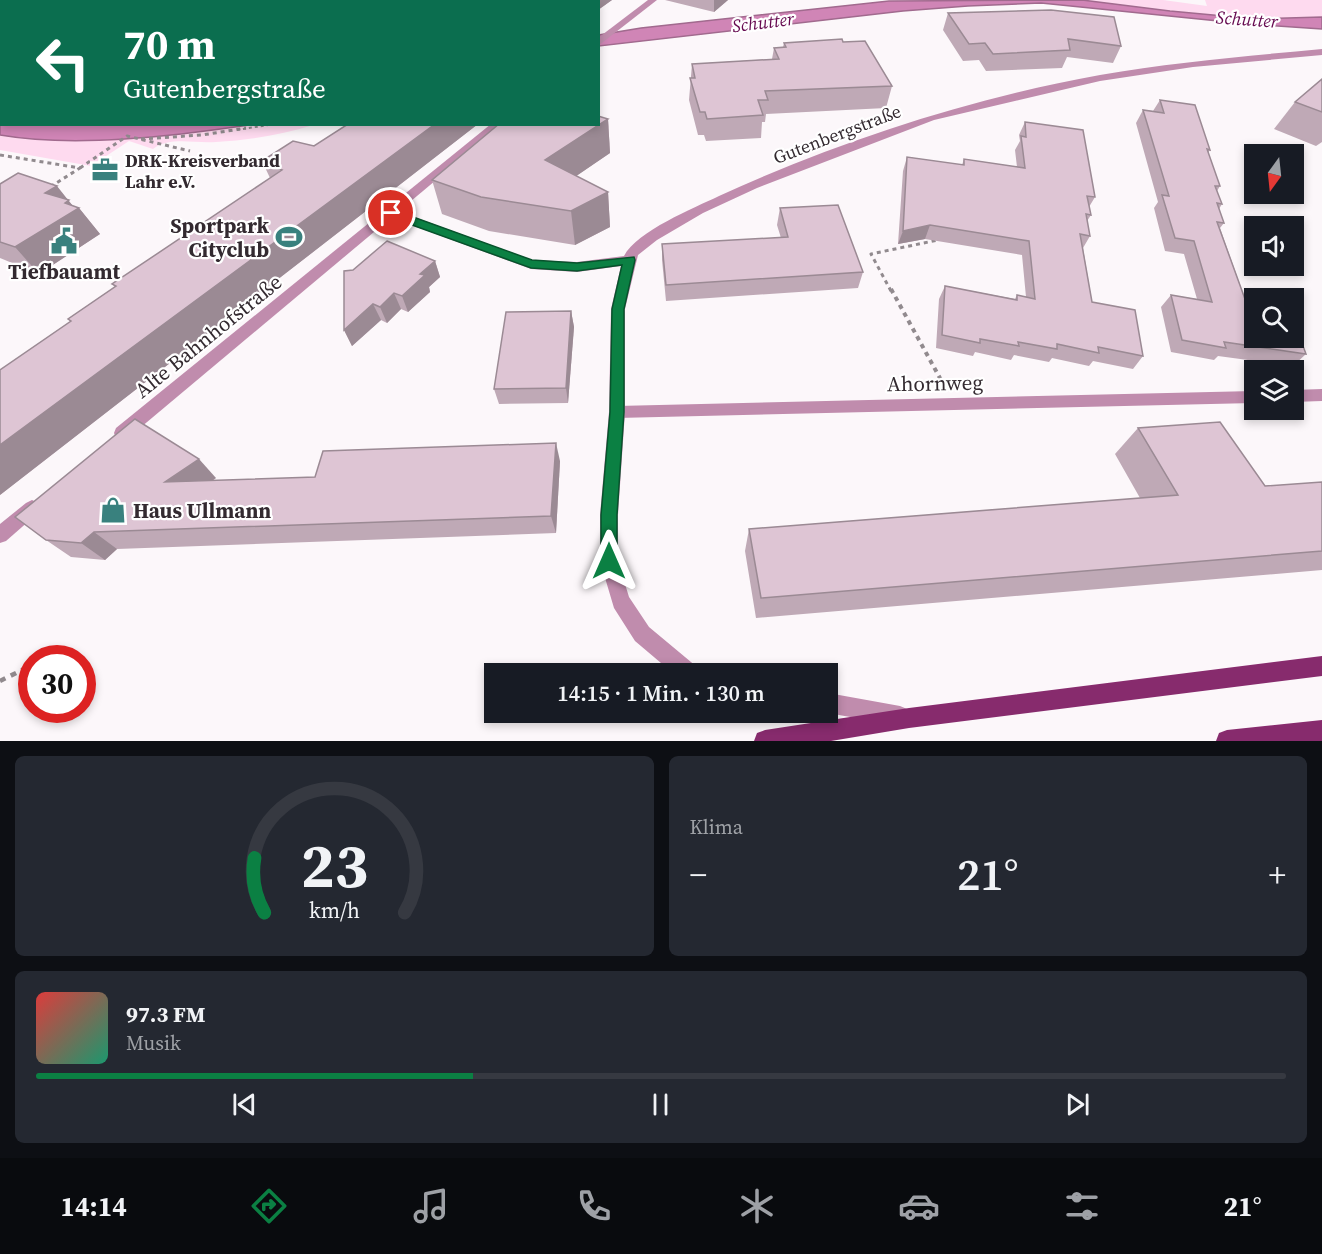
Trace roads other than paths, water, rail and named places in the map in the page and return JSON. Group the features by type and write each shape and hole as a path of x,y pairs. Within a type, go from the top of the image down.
{"main road":[{"path":"765,741 909,718 1322,666"},
{"path":"1227,741 1322,731"}],"street":[{"path":"600,42 653,0"},
{"name":"Gutenbergstraße","path":"629,260 633,252 652,237 699,210 753,185 930,118 1100,78 1193,64 1322,52"},
{"name":"Alte Bahnhofstraße","path":"110,443 496,126"},
{"path":"391,213 531,264 577,267 629,260 618,309 617,412 609,515 609,561 621,601 642,634 677,663"},
{"path":"1304,396 1322,395"},
{"name":"Ahornweg","path":"617,412 1244,397"},
{"path":"0,535 46,497"},
{"path":"838,704 909,718"}],"water":[{"name":"Schutter","path":"1082,0 1256,19 1322,17 1322,29 1248,24 1041,3 903,11 600,46 600,35 641,28 889,1"},
{"path":"0,126 242,126 124,139 29,139 0,135"}],"place":[{"name":"DRK-Kreisverband Lahr e.V.","path":"105,170"},
{"name":"Sportpark Cityclub","path":"289,237"},
{"name":"Tiefbauamt","path":"64,241"},
{"name":"Haus Ullmann","path":"113,510"}]}
